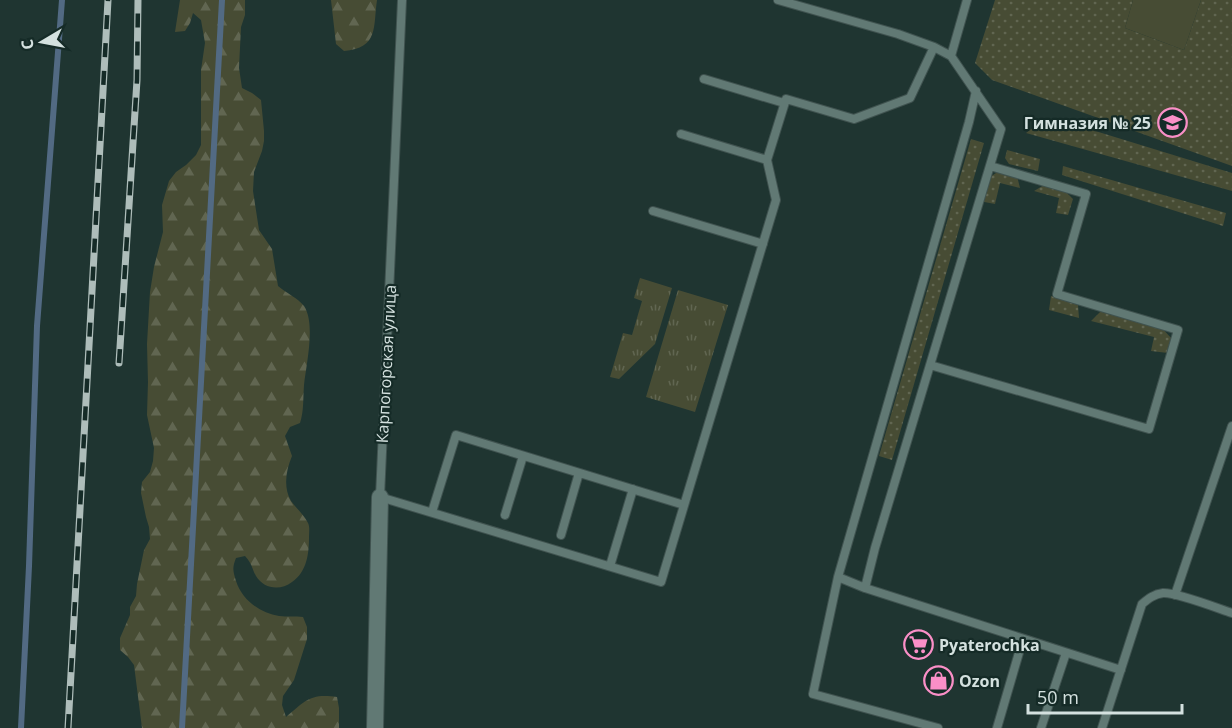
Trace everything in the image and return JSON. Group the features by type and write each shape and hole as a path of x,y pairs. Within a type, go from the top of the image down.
{"street":[{"name":"Карпогорская улица","path":"375,728 380,497"}],"lane":[{"name":"Карпогорская улица","path":"380,497 402,0"},
{"path":"778,0 898,34 951,56 1001,129 865,588"},
{"path":"951,56 967,0"},
{"path":"380,497 661,582 776,200 767,160 786,99 854,119 910,98 934,47"},
{"path":"704,79 784,104"},
{"path":"938,728 813,694 838,577 976,91"},
{"path":"681,134 767,160"},
{"path":"930,365 1149,429 1178,330 1057,294 1086,194 990,166"},
{"path":"653,211 763,244"},
{"path":"1175,595 1232,426"},
{"path":"432,512 456,435 684,505"},
{"path":"505,515 523,456"},
{"path":"561,534 579,473"},
{"path":"610,566 633,489"},
{"path":"838,577 865,588 1121,670"},
{"path":"1102,728 1142,604 1155,595 1168,593 1232,613"},
{"path":"997,728 1023,639"},
{"path":"1041,728 1066,653"}],"green space":[{"path":"180,0 245,0 239,68 242,88 261,100 264,131 262,151 254,172 253,191 259,230 272,249 278,286 299,300 308,314 309,323 303,409 300,423 290,427 285,436 292,456 287,473 288,496 309,526 306,562 297,578 282,587 263,584 245,556 236,558 233,567 234,575 247,600 259,609 282,616 303,617 307,627 307,639 294,680 283,696 282,705 286,717 314,697 337,697 339,728 142,728 134,665 120,650 120,638 136,596 144,550 150,539 141,493 142,482 150,472 154,448 147,415 147,344 150,292 163,232 162,205 169,181 196,155 201,145 201,70 205,43 201,20 193,13 185,31 175,32"},
{"path":"331,0 377,0 372,34 363,46 344,51 336,44"},
{"name":"Гимназия № 25","path":"995,0 1133,0 1125,28 1184,50 1201,0 1232,0 1232,166 992,80 975,63"},
{"path":"1133,0 1201,0 1184,50 1125,28"},
{"path":"1066,122 1232,173 1232,191 1026,133 1034,127"},
{"path":"971,139 984,143 892,460 879,456"},
{"path":"1007,150 1040,159 1038,171 1009,164 1005,158"},
{"path":"1063,166 1226,213 1223,226 1062,175"},
{"path":"999,171 1017,176 1020,188 1000,183 995,204 979,201 984,181"},
{"path":"1044,185 1063,189 1073,199 1068,215 1056,213 1059,198 1034,191"},
{"path":"640,278 672,288 655,344 619,379 610,377 623,333 632,335 642,301 634,298"},
{"path":"678,290 728,305 695,412 646,397"},
{"path":"1051,296 1078,305 1079,318 1049,310"},
{"path":"1102,310 1158,324 1172,339 1168,353 1151,351 1154,337 1091,321"}],"waterway":[{"path":"21,728 37,326 62,0"},
{"path":"182,728 222,0"}],"railway":[{"path":"68,728 108,0"},
{"path":"119,363 137,80 138,0"}],"place":[{"name":"Гимназия № 25","path":"1172,123"},
{"name":"Pyaterochka","path":"918,645"},
{"name":"Ozon","path":"938,681"}]}
